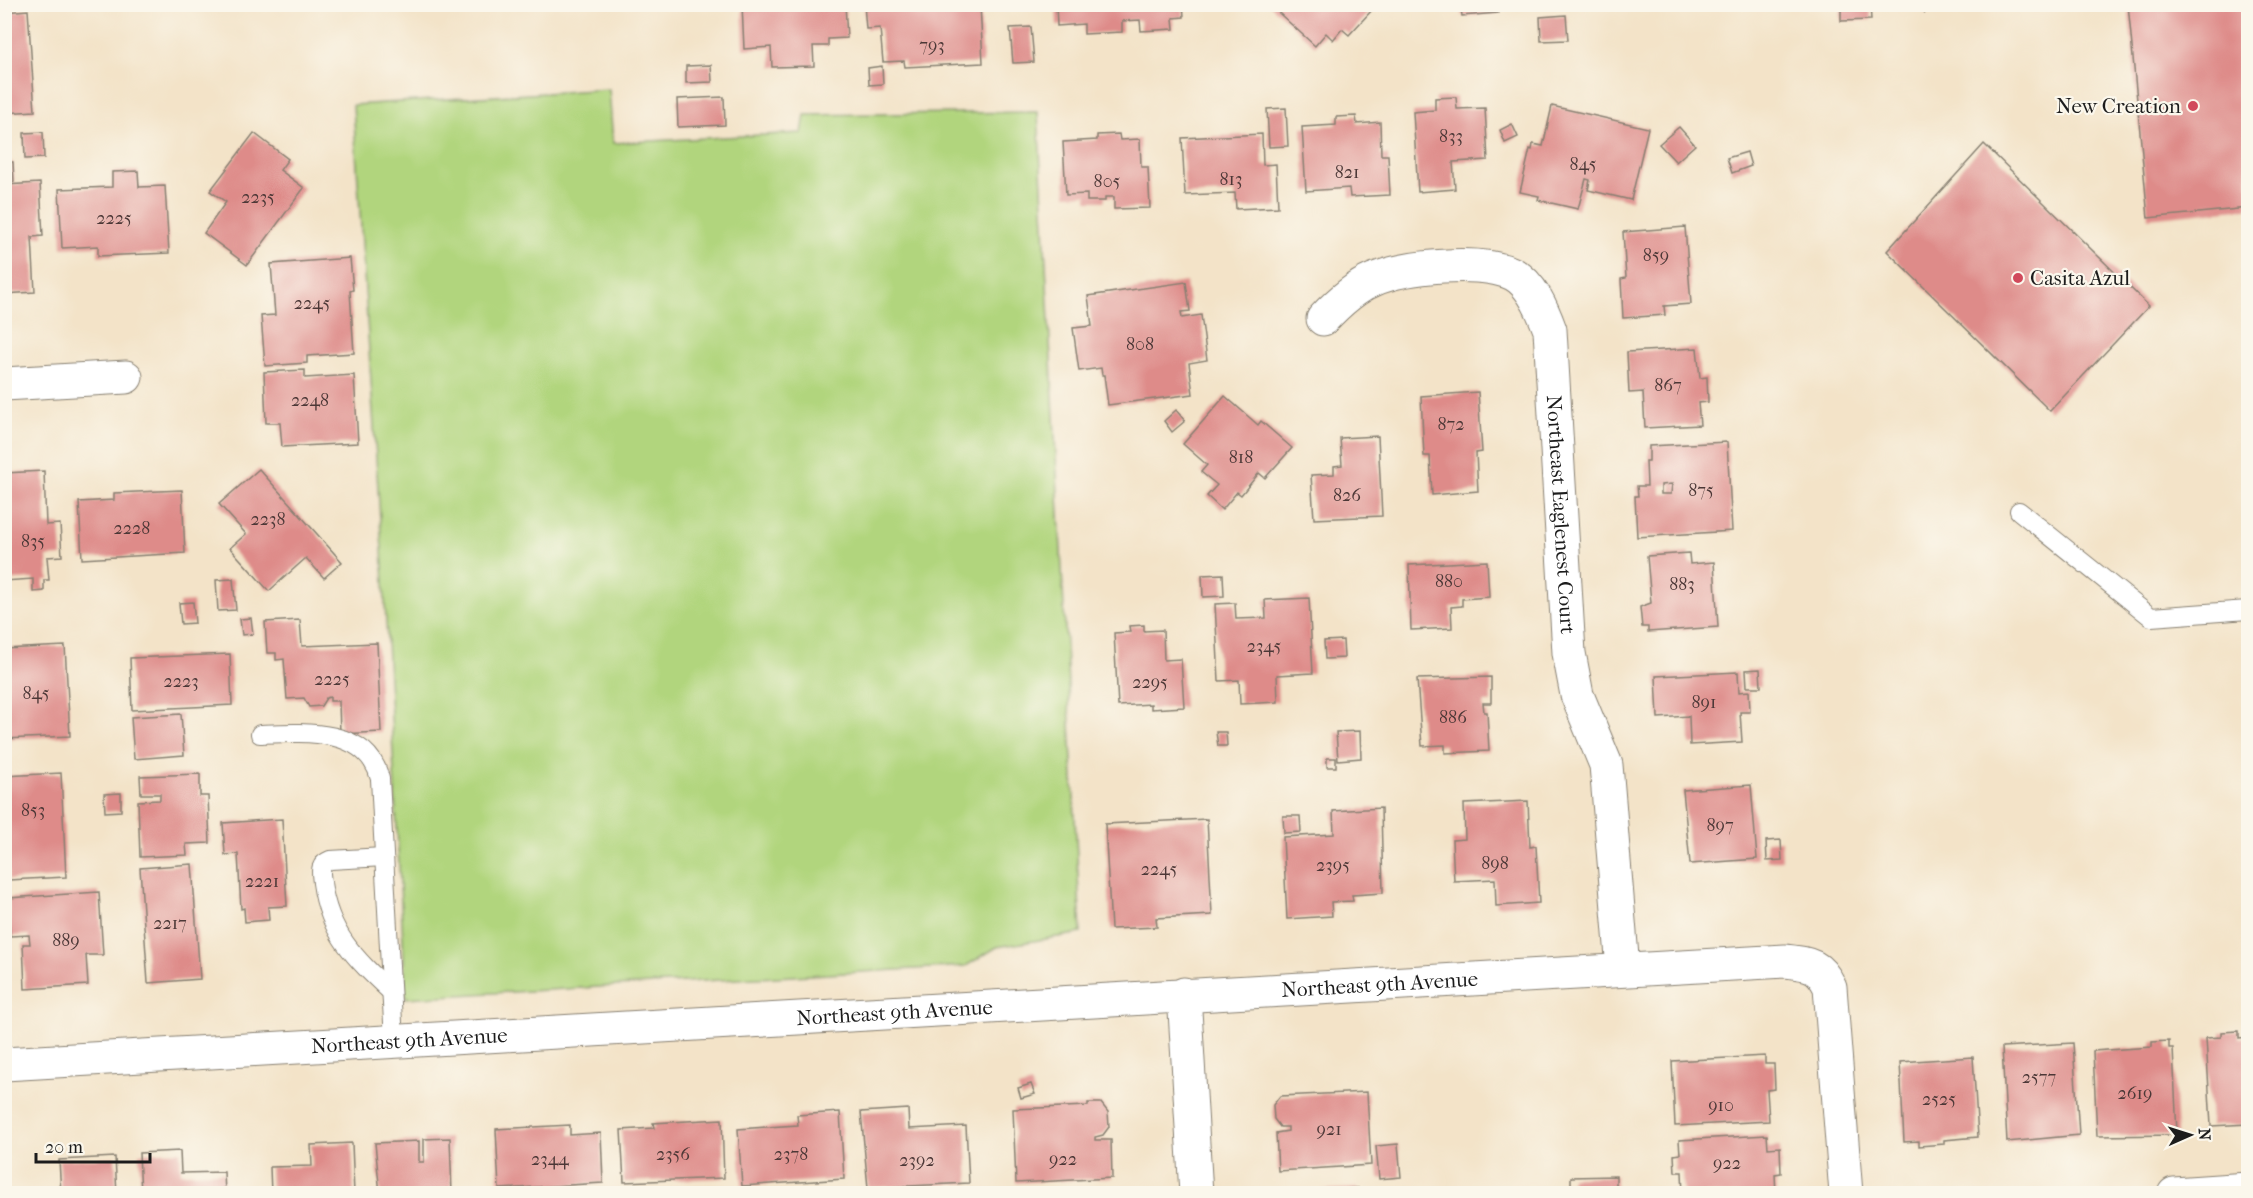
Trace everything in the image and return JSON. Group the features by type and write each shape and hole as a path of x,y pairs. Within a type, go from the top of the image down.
{"street":[{"name":"Northeast Eaglenest Court","path":"1323,319 1335,306 1371,281 1396,272 1463,267 1490,267 1515,275 1542,308 1551,330 1569,652 1576,694 1606,765 1623,969"},
{"path":"4,384 126,377"},
{"name":"Northeast 9th Avenue","path":"4,1064 1785,961 1808,963 1822,971 1830,987 1846,1194"},
{"path":"1184,994 1196,1194"},
{"path":"2174,1194 2248,1189"}],"lane":[{"path":"2019,511 2151,617 2248,610"},
{"path":"260,734 326,735 352,742 368,752 377,765 380,779 394,1041"},
{"path":"384,857 330,860 323,863 320,869 323,893 334,927 352,955 391,992"}],"green space":[{"path":"609,89 613,143 802,133 805,115 1038,112 1081,933 997,947 966,966 406,998 383,565 353,105"}],"building":[{"path":"742,4 845,4 847,38 828,39 828,46 813,46 814,66 772,67 771,47 744,49"},
{"path":"864,4 980,4 983,63 905,67 904,61 883,62 880,28 866,29"},
{"path":"1056,4 1183,4 1184,17 1173,18 1174,29 1141,31 1140,20 1122,21 1122,32 1084,34 1084,24 1057,26"},
{"path":"1269,4 1368,4 1373,9 1349,35 1342,29 1333,40 1326,33 1315,46"},
{"path":"1422,4 1498,4 1498,13 1462,16 1461,9 1423,11"},
{"path":"1841,4 1870,4 1871,20 1841,21"},
{"path":"1916,4 1933,4 1925,13"},
{"name":"New Creation","path":"2128,4 2248,4 2248,208 2148,218"},
{"path":"28,10 35,111 4,113 4,12"},
{"path":"1566,15 1568,40 1541,41 1540,17"},
{"path":"1031,27 1034,62 1013,63 1010,28"},
{"path":"711,65 712,82 686,83 686,66"},
{"path":"882,66 883,84 869,85 868,68"},
{"path":"724,97 725,125 678,127 677,99"},
{"path":"1456,97 1457,109 1485,108 1488,160 1453,162 1455,189 1418,192 1413,112 1435,110 1435,98"},
{"path":"1552,106 1648,128 1631,200 1588,190 1590,180 1586,179 1578,209 1538,200 1539,196 1520,192 1530,149 1532,150 1533,144 1543,146"},
{"path":"1286,108 1288,146 1269,147 1267,109"},
{"path":"1356,116 1357,124 1380,122 1381,155 1388,155 1390,195 1350,197 1349,188 1306,191 1302,127 1336,125 1336,117"},
{"path":"1512,124 1518,137 1505,143 1500,130"},
{"path":"1679,127 1695,145 1676,162 1659,144"},
{"path":"43,132 44,158 25,159 24,133"},
{"path":"254,133 288,159 280,170 304,188 247,265 204,233 226,202 210,191"},
{"path":"1119,134 1120,140 1140,139 1141,167 1148,167 1150,208 1114,209 1114,197 1105,197 1105,201 1087,201 1087,194 1066,195 1063,142 1097,140 1097,135"},
{"path":"1262,134 1263,165 1276,164 1278,207 1236,209 1235,193 1185,195 1182,138"},
{"name":"Casita Azul","path":"1984,144 2149,306 2050,411 1887,251"},
{"path":"1747,152 1751,166 1732,173 1727,158"},
{"path":"4,162 13,162 14,182 4,182"},
{"path":"138,171 139,187 165,186 169,253 98,256 98,246 62,248 59,189 112,187 112,172"},
{"path":"40,183 43,236 32,237 35,292 4,294 4,185"},
{"path":"1685,227 1691,304 1664,306 1665,315 1623,318 1621,279 1626,278 1623,232"},
{"path":"350,258 354,353 307,356 307,363 265,366 261,316 275,315 271,264"},
{"path":"1186,282 1190,311 1181,312 1182,318 1201,315 1207,360 1189,363 1193,394 1108,405 1101,368 1079,371 1073,328 1092,326 1088,296"},
{"path":"1697,348 1700,378 1707,377 1708,402 1698,403 1700,425 1645,428 1643,392 1629,393 1627,352"},
{"path":"305,370 305,378 354,375 358,443 282,447 280,423 266,423 264,372"},
{"path":"1478,392 1482,452 1476,453 1478,491 1432,495 1430,456 1424,456 1421,396"},
{"path":"1225,396 1258,425 1261,421 1292,448 1265,478 1259,473 1241,495 1237,492 1222,510 1207,496 1217,485 1201,472 1207,465 1183,444"},
{"path":"1176,410 1185,421 1172,432 1164,421"},
{"path":"1378,436 1382,516 1314,519 1311,475 1334,474 1334,466 1342,465 1340,438"},
{"path":"1727,442 1732,531 1637,537 1635,496 1638,496 1637,486 1647,486 1646,461 1649,461 1649,446","holes":["1672,484 1671,494 1661,494 1661,485"]},
{"path":"259,469 342,562 324,578 306,558 269,591 230,548 246,534 219,504"},
{"path":"44,471 46,525 60,524 62,556 47,557 49,580 44,580 44,591 33,592 33,579 4,581 4,473"},
{"path":"182,490 185,553 82,559 79,502 114,500 114,493"},
{"path":"1689,553 1690,564 1714,562 1718,627 1648,632 1648,627 1642,627 1640,607 1651,603 1647,556"},
{"path":"1487,561 1489,597 1462,599 1462,606 1451,607 1452,628 1411,630 1409,565"},
{"path":"1223,574 1224,596 1203,597 1202,575"},
{"path":"233,579 236,610 218,611 216,580"},
{"path":"1309,598 1313,673 1277,675 1278,702 1240,704 1239,680 1219,681 1215,604 1235,603 1236,619 1266,618 1265,600"},
{"path":"193,602 195,623 181,624 179,603"},
{"path":"251,618 253,634 242,635 240,619"},
{"path":"300,620 302,646 377,643 381,732 340,734 339,701 330,701 330,697 326,698 321,706 309,707 304,698 287,699 284,659 276,660 276,653 267,653 265,622"},
{"path":"1144,625 1144,631 1163,630 1164,660 1181,659 1184,707 1151,709 1151,704 1118,706 1114,633 1130,632 1129,626"},
{"path":"1343,640 1344,658 1325,659 1324,641"},
{"path":"65,646 70,736 4,739 4,649"},
{"path":"230,654 232,705 132,710 130,658"},
{"path":"1760,669 1761,687 1747,687 1746,670"},
{"path":"1738,672 1739,692 1749,691 1750,712 1740,712 1742,742 1690,745 1689,716 1658,718 1656,676"},
{"path":"1491,677 1491,703 1483,703 1484,712 1487,712 1489,751 1445,753 1445,745 1422,746 1417,679"},
{"path":"181,714 184,755 134,759 131,717"},
{"path":"1360,731 1361,758 1338,760 1336,732"},
{"path":"1216,732 1226,732 1227,746 1218,746"},
{"path":"1327,758 1336,758 1336,767 1327,767"},
{"path":"61,773 66,877 9,880 7,845 4,845 4,776"},
{"path":"200,774 200,796 208,796 210,843 186,844 187,855 140,857 138,801 160,800 160,794 141,794 140,776"},
{"path":"1751,785 1757,859 1690,864 1683,790"},
{"path":"121,793 121,811 105,812 104,794"},
{"path":"1528,801 1530,847 1536,846 1539,903 1496,906 1495,879 1454,881 1452,840 1465,839 1464,804"},
{"path":"1381,808 1383,893 1352,895 1353,901 1331,902 1332,916 1287,919 1283,837 1334,834 1333,811"},
{"path":"1283,816 1300,816 1301,832 1284,833"},
{"path":"282,819 287,906 268,907 269,920 245,922 244,908 241,909 238,854 225,855 223,823"},
{"path":"1207,819 1212,915 1156,918 1157,927 1111,929 1105,824"},
{"path":"1781,840 1782,860 1767,861 1766,841"},
{"path":"192,864 200,979 148,983 140,868"},
{"path":"99,892 103,955 86,955 88,985 25,989 23,944 30,944 29,935 10,936 8,898"},
{"path":"2239,1031 2239,1038 2248,1037 2248,1124 2211,1126 2206,1038 2221,1037 2221,1032"},
{"path":"2169,1041 2169,1048 2173,1048 2177,1135 2097,1136 2093,1051 2152,1047 2152,1042"},
{"path":"2073,1043 2079,1135 2007,1142 2002,1047"},
{"path":"1765,1056 1765,1064 1774,1064 1775,1089 1767,1090 1769,1121 1675,1126 1672,1061"},
{"path":"1973,1057 1978,1137 1944,1140 1944,1144 1919,1146 1919,1141 1904,1142 1900,1062"},
{"path":"1031,1084 1035,1094 1021,1098 1018,1088"},
{"path":"1367,1092 1371,1165 1278,1171 1276,1133 1288,1131 1288,1127 1280,1127 1274,1119 1273,1105 1280,1096"},
{"path":"1088,1103 1101,1103 1108,1112 1109,1127 1103,1135 1095,1137 1095,1140 1111,1140 1112,1178 1016,1183 1013,1109 1088,1106"},
{"path":"908,1109 909,1129 966,1126 969,1183 868,1188 861,1112"},
{"path":"840,1112 844,1179 742,1186 738,1129 798,1125 797,1115"},
{"path":"722,1119 724,1178 624,1182 621,1130 654,1128 653,1123"},
{"path":"570,1125 570,1135 601,1133 603,1183 499,1189 496,1129"},
{"path":"1767,1135 1768,1148 1780,1147 1781,1173 1775,1174 1776,1194 1683,1194 1682,1172 1675,1172 1674,1155 1680,1154 1679,1140"},
{"path":"450,1138 452,1194 380,1194 375,1143 419,1141 419,1162 424,1162 424,1139"},
{"path":"352,1143 354,1194 271,1194 270,1167 312,1166 311,1145"},
{"path":"1398,1144 1401,1177 1379,1179 1376,1146"},
{"path":"180,1151 181,1173 224,1172 225,1194 141,1194 139,1153"},
{"path":"115,1157 117,1194 61,1194 59,1160"},
{"path":"1616,1176 1616,1194 1571,1194 1571,1177"},
{"path":"1358,1188 1358,1194 1289,1194 1289,1192"}],"place":[{"name":"New Creation","path":"2193,106"},
{"name":"Casita Azul","path":"2018,278"}]}
